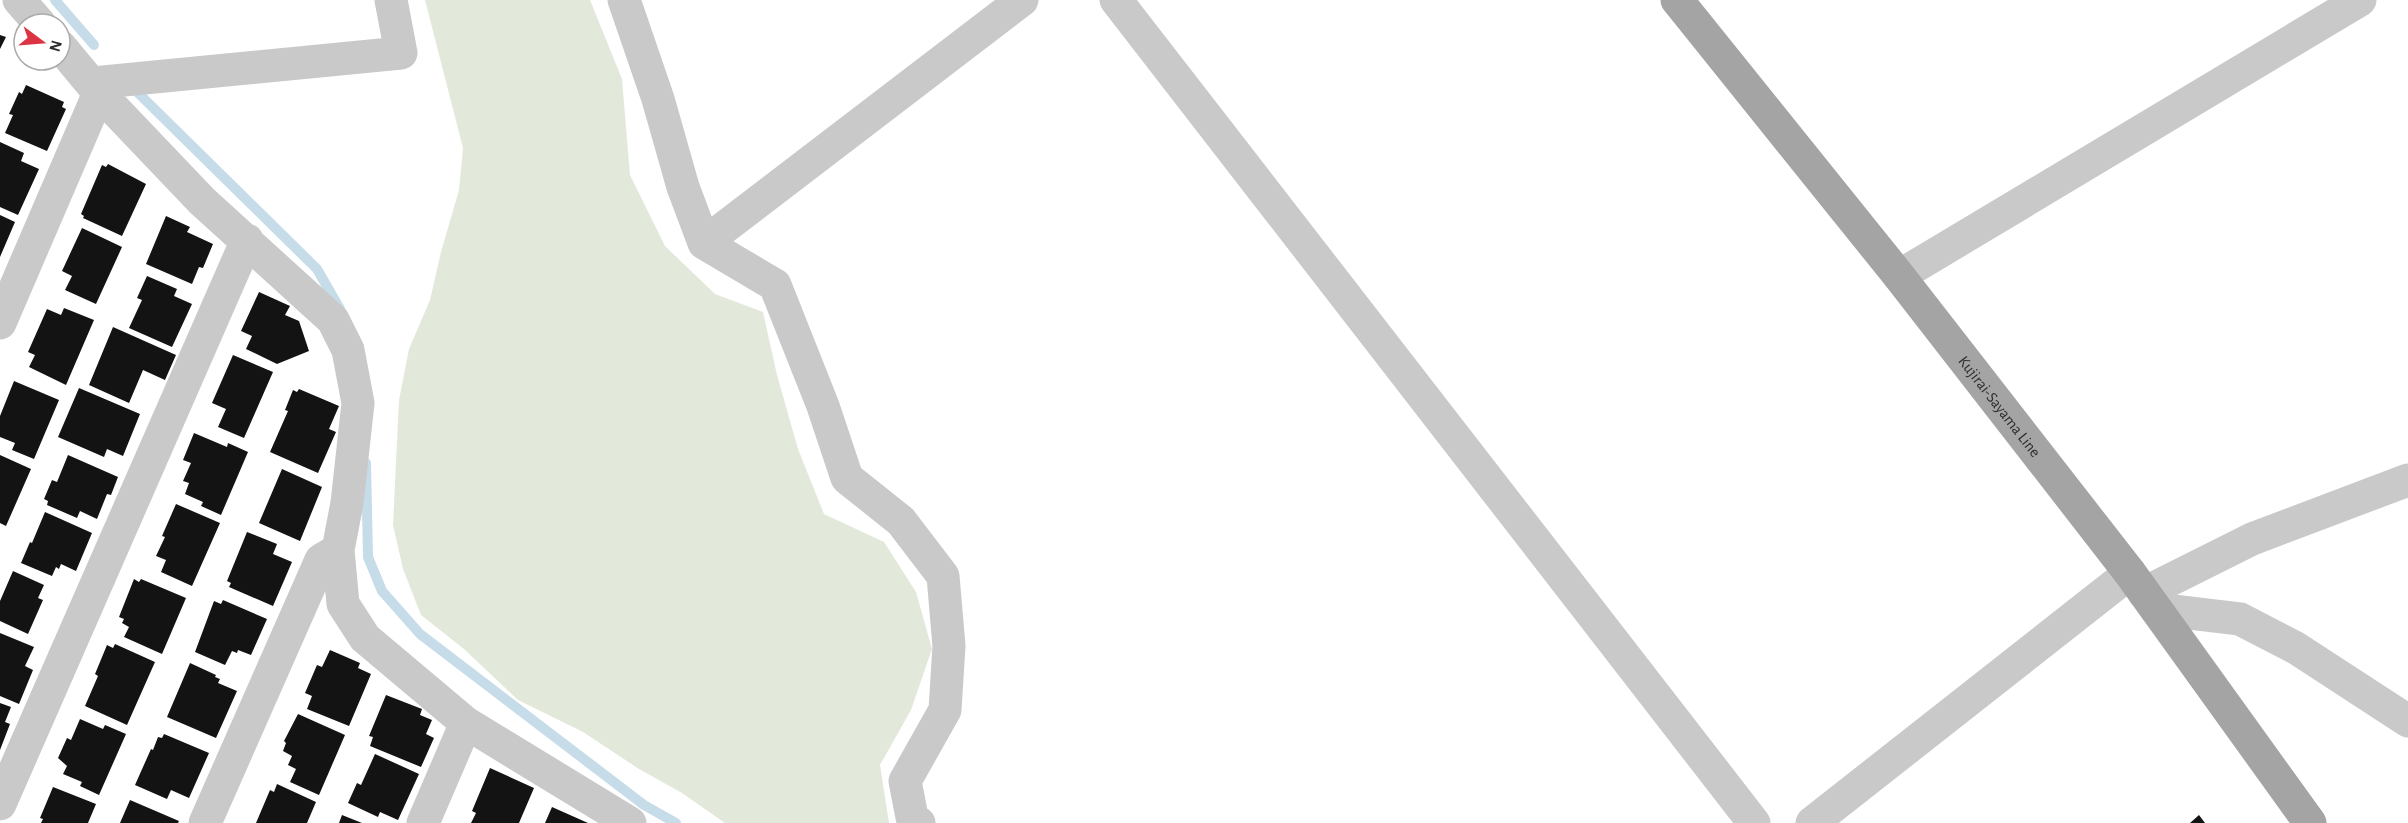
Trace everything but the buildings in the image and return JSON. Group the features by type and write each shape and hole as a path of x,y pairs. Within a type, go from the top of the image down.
{"main road":[{"name":"Kujirai-Sayama Line","path":"1677,0 1899,276 2143,592 2310,823"}],"street":[{"path":"19,0 30,12"},
{"path":"96,88 401,53 391,0"},
{"path":"624,0 658,99 683,187 704,243 776,285 823,406 847,478 901,521 943,576 949,646 945,710 905,781 912,817 919,823"},
{"path":"704,243 1022,0"},
{"path":"1116,0 1754,823"},
{"path":"1899,276 2360,0"},
{"path":"72,60 202,201 333,320 348,350 357,403 348,503 338,550 343,604 365,638 466,723 630,823"},
{"path":"0,323 96,88"},
{"path":"0,804 247,240"},
{"path":"1812,823 2143,592 2252,539 2408,480"},
{"path":"205,823 321,560 338,550"},
{"path":"2143,592 2240,619 2296,648 2408,722"},
{"path":"423,823 466,723"}],"green space":[{"path":"425,0 590,0 622,79 630,175 665,246 715,294 763,312 777,375 798,449 824,514 884,542 916,592 932,649 911,710 880,765 889,823 725,823 682,793 639,769 583,732 518,700 464,649 421,615 403,569 393,525 399,400 409,349 430,300 459,190 463,148"}],"waterway":[{"path":"55,0 94,45"},
{"path":"130,85 317,269 340,309"},
{"path":"366,463 368,557 382,591 420,634 644,805 676,823"}]}
